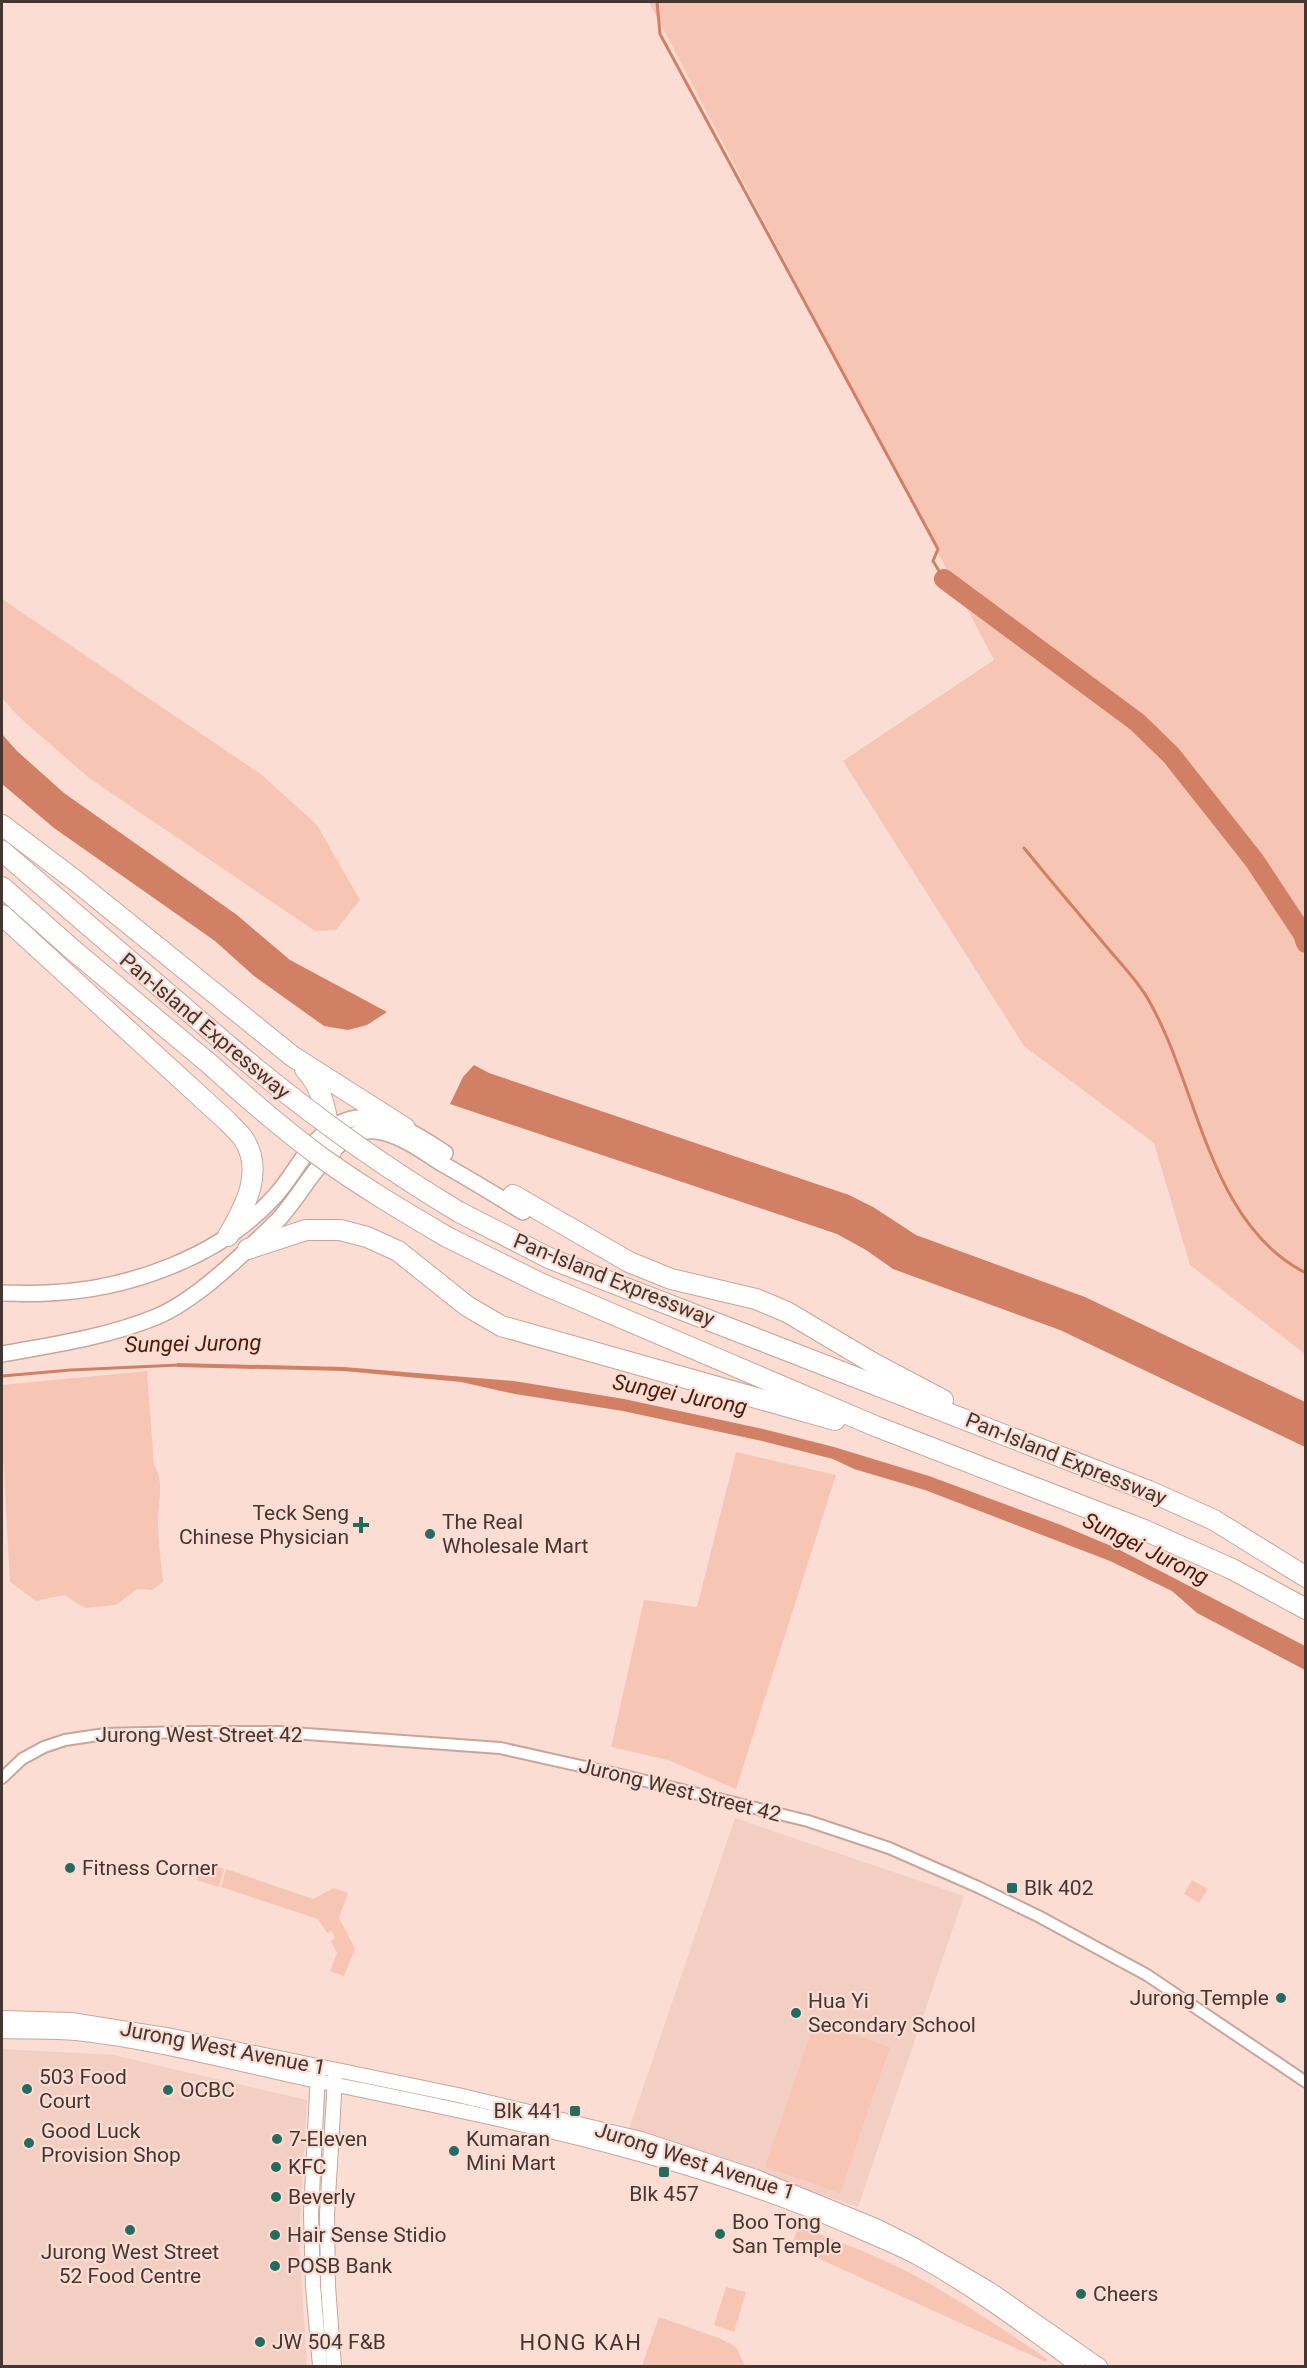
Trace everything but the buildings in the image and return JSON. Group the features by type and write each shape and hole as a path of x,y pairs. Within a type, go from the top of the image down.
{"highway":[{"path":"2,825 76,881 292,1056 312,1076 316,1084 328,1119 330,1152"},
{"name":"Pan-Island Expressway","path":"2,851 289,1097 398,1176 459,1212 551,1259 1149,1491 1214,1520 1305,1577"},
{"name":"Pan-Island Expressway","path":"2,887 264,1113 380,1198 447,1237 542,1284 899,1436 1142,1529 1232,1569 1305,1609"},
{"path":"2,915 227,1121 243,1139 251,1157 251,1186 243,1209 228,1236"},
{"path":"292,1056 405,1128"},
{"path":"513,1195 629,1262 671,1280 756,1299 787,1312 873,1363 924,1388 984,1426"},
{"path":"248,1249 306,1230 340,1230 367,1237 398,1251 467,1306 501,1326 760,1400 899,1436"}],"main road":[{"path":"2,1293 46,1293 112,1284 184,1260 228,1236 267,1205 284,1186 306,1152 328,1129 347,1120 363,1117 380,1119 405,1128 513,1195"},
{"path":"2,1354 69,1342 157,1316 186,1300 248,1249 280,1218 330,1152 353,1135 364,1132 376,1131 404,1141 541,1222 554,1225 562,1223"}],"street":[{"name":"Jurong West Street 42","path":"2,1778 22,1759 44,1747 65,1740 105,1734 187,1732 269,1732 500,1748 621,1775 808,1821 890,1848 978,1887 1038,1916 1147,1975 1305,2082"},
{"name":"Jurong West Avenue 1","path":"2,2018 71,2020 129,2028 319,2066 335,2077 683,2166 798,2205 916,2258 975,2293 1078,2367"},
{"name":"Jurong West Avenue 1","path":"2,2031 73,2033 177,2049 316,2081 335,2077 458,2095 617,2133 756,2177 876,2226 915,2245 1008,2301 1100,2367"},
{"path":"319,2066 316,2081 311,2214 313,2286 320,2367"},
{"path":"334,2367 328,2286 327,2214 335,2077"}],"shaded area":[{"path":"649,2 1305,2 1305,1354 1190,1265 1154,1143 1024,1046 843,761 994,660"},
{"path":"2,599 262,775 317,825 360,900 336,930 315,931 89,778 19,717 2,698"},
{"path":"2,734 17,751 64,793 237,915 290,960 387,1012 367,1025 348,1030 324,1026 254,976 215,941 54,828 2,784"},
{"path":"474,1065 489,1073 849,1195 873,1207 916,1235 1085,1297 1305,1402 1305,1447 1060,1330 893,1269 866,1250 837,1234 450,1104 463,1077"},
{"name":"Sungei Jurong","path":"177,1363 344,1367 514,1381 624,1399 834,1447 929,1476 1116,1548 1305,1646 1305,1670 1197,1613 1172,1591 1110,1561 925,1490 854,1469 833,1459 623,1411 515,1394 461,1382 344,1371 177,1367"},
{"path":"147,1371 154,1465 160,1485 158,1528 163,1582 152,1590 137,1589 116,1605 85,1608 64,1595 36,1601 10,1582 2,1436 2,1385"},
{"path":"736,1452 836,1475 736,1789 668,1760 611,1747 644,1600 697,1607"},
{"name":"Hua Yi Secondary School","path":"735,1818 964,1896 858,2207 629,2129"},
{"path":"202,1862 224,1869 219,1887 197,1880"},
{"path":"226,1869 313,1899 334,1888 348,1893 339,1918 355,1949 344,1976 330,1971 337,1953 331,1941 335,1938 332,1931 327,1933 318,1919 221,1887"},
{"path":"1192,1880 1208,1889 1199,1903 1184,1894"},
{"path":"815,2021 890,2047 840,2193 765,2167"},
{"path":"2,2049 113,2055 307,2100 299,2240 307,2366 2,2366"},
{"path":"799,2226 881,2259 924,2281 1007,2332 1047,2359 1046,2362 791,2246"},
{"path":"726,2287 746,2292 734,2332 714,2325"},
{"path":"659,2317 719,2338 736,2347 745,2366 642,2366"}],"waterway":[{"path":"657,2 660,34 938,549 933,561 944,579"},
{"path":"944,579 1137,722 1171,755 1254,860 1303,934 1306,943"},
{"path":"1024,848 1134,978 1148,999 1165,1034 1209,1151 1226,1188 1247,1222 1273,1251 1306,1273"},
{"name":"Sungei Jurong","path":"2,1376 179,1365"}],"place":[{"name":"Teck Seng Chinese Physician","path":"361,1525"},
{"name":"The Real Wholesale Mart","path":"430,1534"},
{"name":"Fitness Corner","path":"70,1868"},
{"name":"Blk 402","path":"1012,1888"},
{"name":"Jurong Temple","path":"1281,1998"},
{"name":"Hua Yi Secondary School","path":"796,2013"},
{"name":"503 Food Court","path":"27,2089"},
{"name":"OCBC","path":"168,2090"},
{"name":"Blk 441","path":"575,2111"},
{"name":"7-Eleven","path":"277,2139"},
{"name":"Good Luck Provision Shop","path":"29,2143"},
{"name":"Kumaran Mini Mart","path":"454,2151"},
{"name":"KFC","path":"276,2167"},
{"name":"Blk 457","path":"664,2172"},
{"name":"Beverly","path":"276,2197"},
{"name":"Jurong West Street 52 Food Centre","path":"130,2230"},
{"name":"Boo Tong San Temple","path":"720,2234"},
{"name":"Hair Sense Stidio","path":"275,2235"},
{"name":"POSB Bank","path":"275,2266"},
{"name":"Cheers","path":"1081,2294"},
{"name":"JW 504 F&B","path":"260,2342"}],"district":[{"name":"HONG KAH","path":"581,2342"}]}
